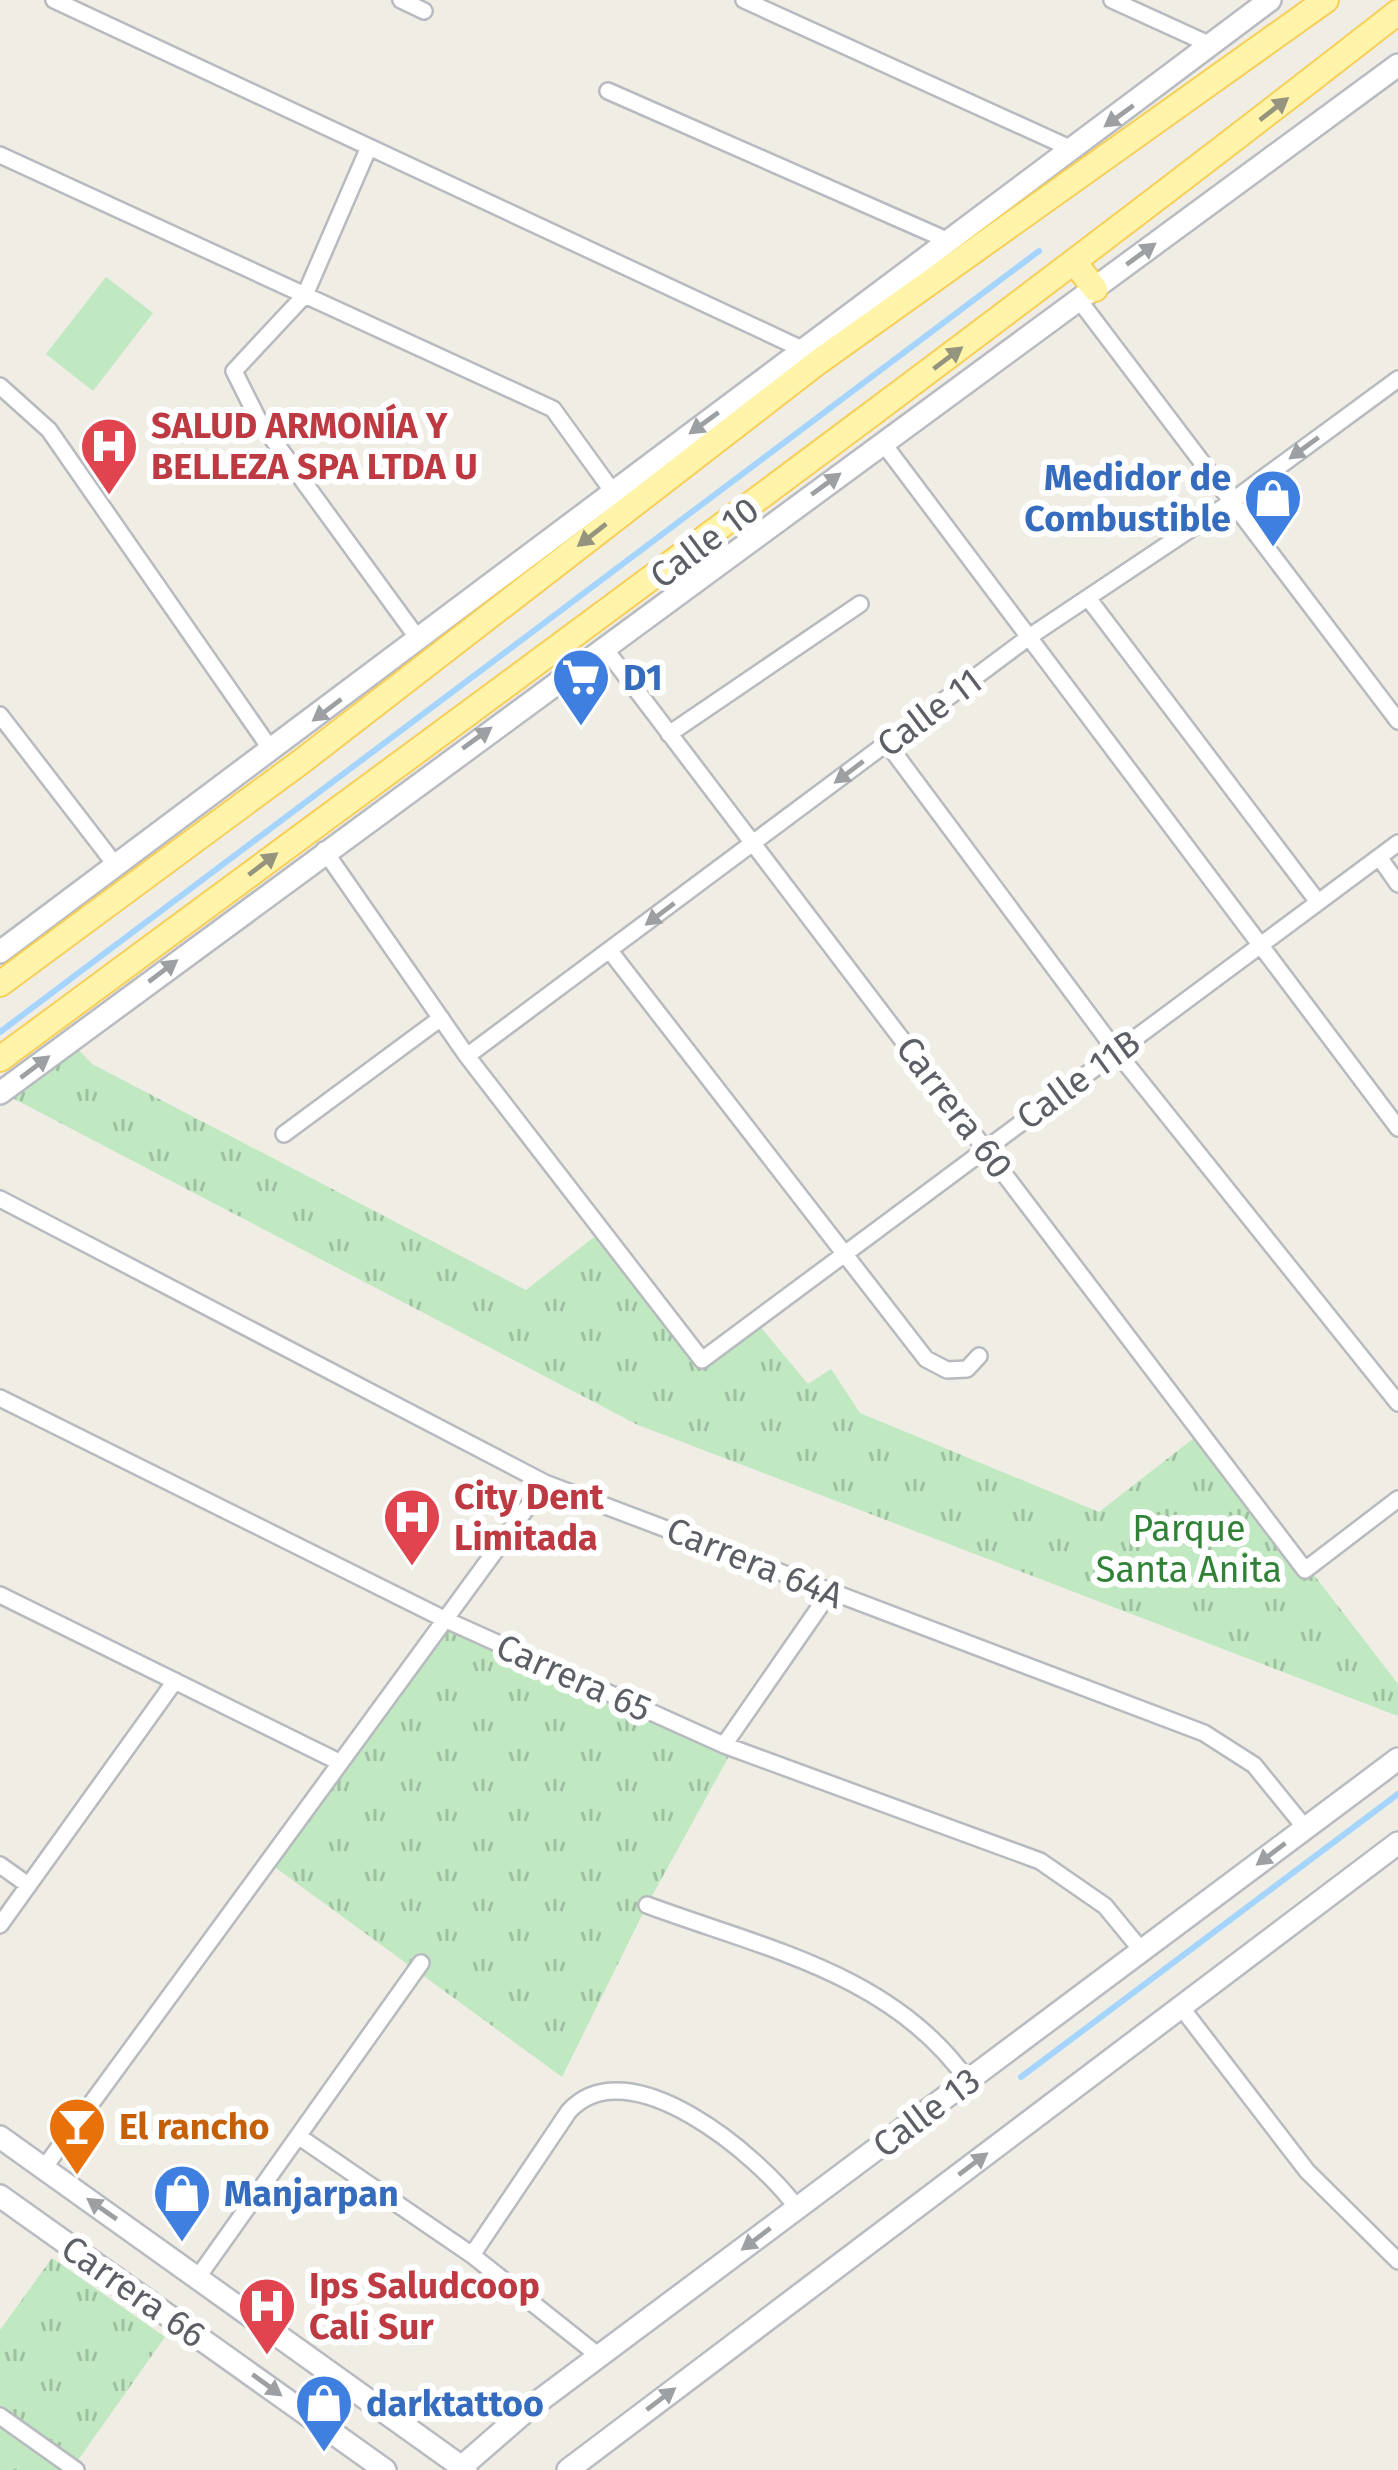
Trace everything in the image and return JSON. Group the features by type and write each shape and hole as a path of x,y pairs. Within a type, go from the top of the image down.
{"main road":[{"name":"Calle 10","path":"0,984 196,824 988,225 1072,149 1270,0"},
{"name":"Calle 10","path":"0,952 118,867 196,824 272,751 419,640 526,573 613,492 949,242 1093,168 1326,0"},
{"name":"Calle 10","path":"0,1093 611,630 1398,12"},
{"name":"Calle 10","path":"0,1059 883,442 1398,65"},
{"path":"1075,263 1087,294"},
{"name":"Calle 13","path":"462,2469 599,2356 1398,1759"},
{"name":"Calle 13","path":"568,2470 1398,1843"},
{"name":"Carrera 66","path":"0,2137 462,2469"},
{"name":"Carrera 66","path":"0,2196 385,2470"},
{"path":"598,2470 616,2433"}],"street":[{"path":"54,0 804,350"},
{"path":"400,0 424,11"},
{"path":"744,0 1072,149"},
{"path":"1112,0 1213,47"},
{"path":"608,91 949,242"},
{"path":"369,147 305,295 234,371 258,419 419,640"},
{"path":"0,155 553,410 613,492"},
{"path":"1087,294 1228,504 1395,712"},
{"name":"Calle 11","path":"467,1056 1029,637 1228,504 1398,379"},
{"path":"0,386 49,430 272,751"},
{"path":"883,442 1398,1128"},
{"path":"1088,598 1318,902"},
{"path":"669,734 860,604"},
{"name":"Carrera 60","path":"611,630 669,734 1305,1570 1398,1499"},
{"path":"0,715 118,867"},
{"path":"887,743 1116,1051 1398,1402"},
{"name":"Calle 11B","path":"467,1056 702,1360 1398,843"},
{"path":"323,850 467,1056"},
{"path":"1379,857 1398,884"},
{"path":"610,950 926,1359 947,1370 967,1369 979,1356"},
{"path":"284,1134 441,1018"},
{"name":"Carrera 64A","path":"0,1199 545,1483 1204,1733 1254,1765 1306,1828"},
{"name":"Carrera 65","path":"0,1398 444,1618 724,1745 1040,1862 1105,1906 1142,1951"},
{"path":"44,2168 337,1761 545,1483"},
{"path":"724,1745 830,1592"},
{"path":"0,1594 337,1761"},
{"path":"0,1925 175,1681"},
{"path":"0,1865 28,1885"},
{"path":"647,1905 870,1989 933,2036 968,2081"},
{"path":"198,2277 421,1963"},
{"path":"1181,2007 1307,2171 1396,2255"},
{"path":"472,2255 569,2111 585,2094 607,2089 673,2108 733,2140 768,2171 797,2208"},
{"path":"298,2136 472,2255 599,2356"},
{"path":"0,2416 76,2470"}],"green space":[{"path":"106,277 153,313 93,391 46,354"},
{"name":"Parque Santa Anita","path":"70,1041 92,1064 526,1290 602,1231 702,1360 754,1319 808,1384 831,1369 860,1413 1099,1512 1203,1431 1398,1684 1398,1716 638,1425 1,1092"},
{"path":"444,1619 734,1747 647,1905 562,2077 265,1860"},
{"path":"52,2258 165,2337 71,2470 0,2470 0,2330"}],"waterway":[{"path":"0,1032 1039,251"},
{"path":"1021,2077 1398,1794"}],"place":[{"name":"SALUD ARMONÍA Y BELLEZA SPA LTDA U","path":"109,497"},
{"name":"Medidor de Combustible","path":"1273,549"},
{"name":"D1","path":"581,728"},
{"name":"City Dent Limitada","path":"412,1568"},
{"name":"El rancho","path":"77,2177"},
{"name":"Manjarpan","path":"182,2244"},
{"name":"Ips Saludcoop Cali Sur","path":"267,2357"},
{"name":"darktattoo","path":"324,2454"}]}
